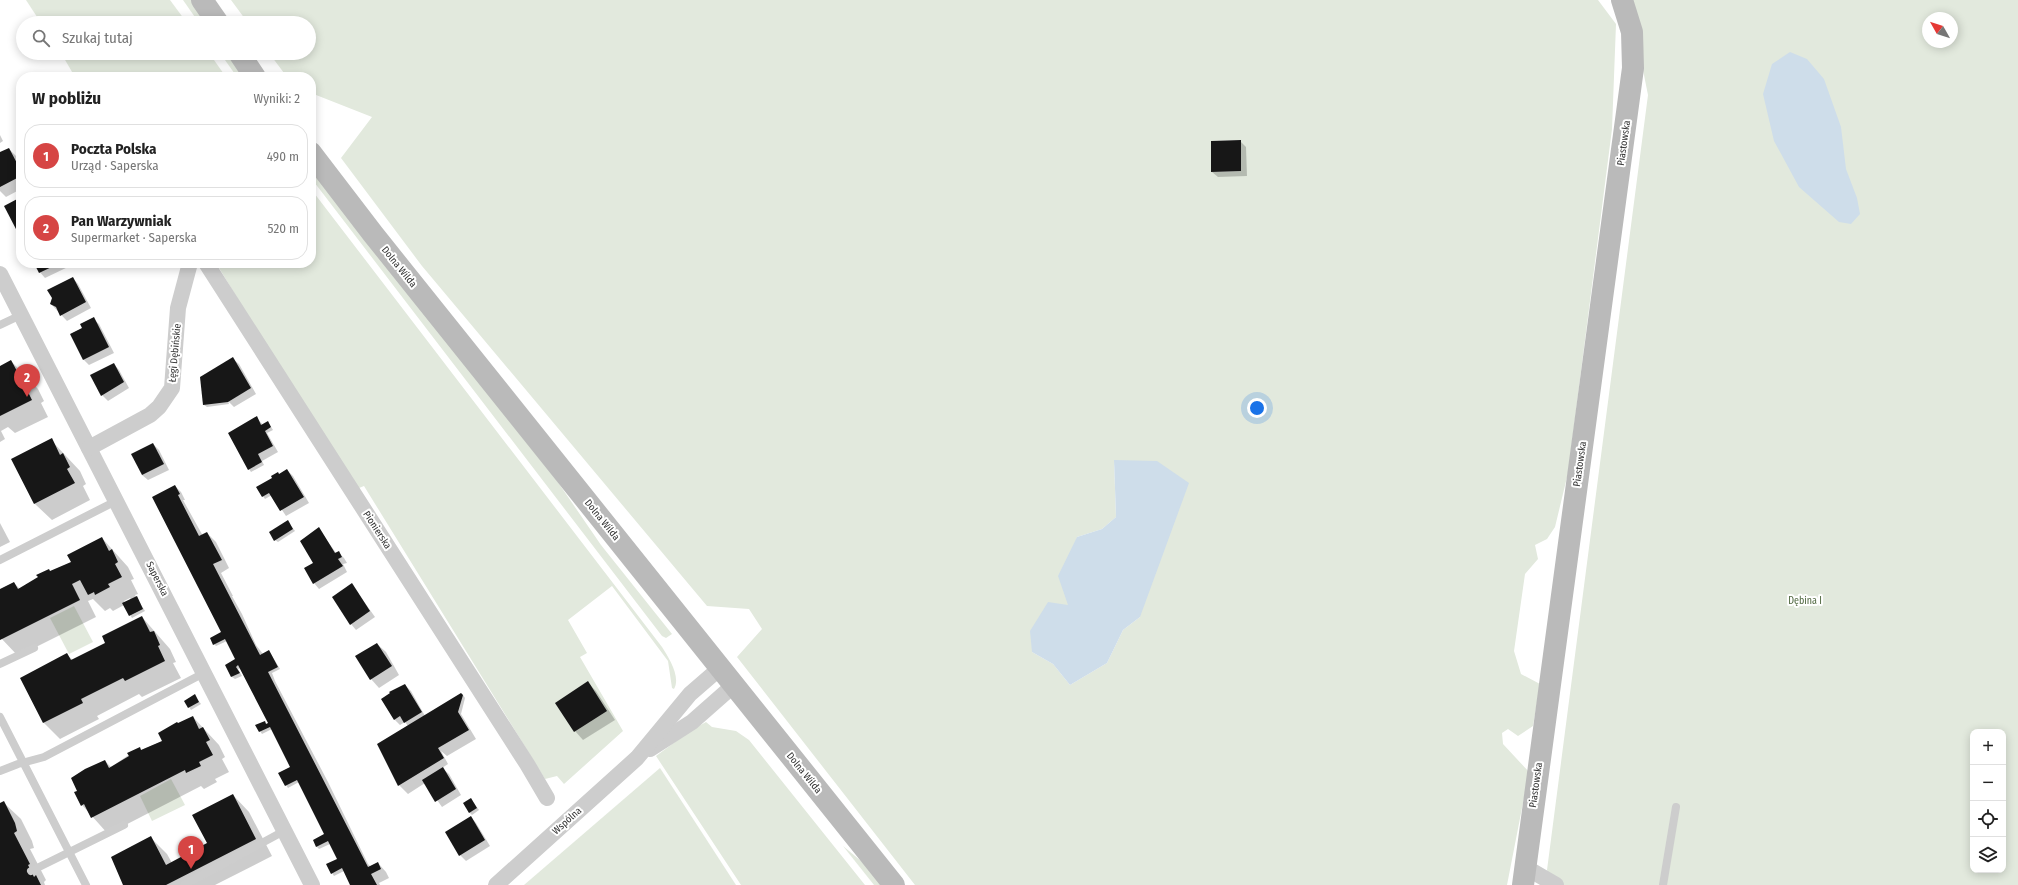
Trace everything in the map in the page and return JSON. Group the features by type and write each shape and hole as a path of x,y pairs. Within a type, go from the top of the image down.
{"main road":[{"path":"202,0 213,16"},
{"name":"Piastowska","path":"1524,876 1625,138 1633,68 1633,43 1631,27 1622,0"},
{"path":"243,60 251,72"},
{"name":"Dolna Wilda","path":"316,160 373,234 894,885"}],"street":[{"name":"Łęgi Dębińskie","path":"90,448 150,415 159,407 172,388 178,308 189,268"},
{"name":"Pionierska","path":"209,268 527,764 547,798"},
{"name":"Saperska","path":"0,274 284,831 308,884"},
{"name":"Wspólna","path":"496,885 637,758 690,694 720,668"},
{"name":"Wspólna","path":"637,758 692,722 734,685"},
{"path":"1524,876 1556,885"}],"lane":[{"path":"0,325 21,315"},
{"path":"0,560 116,501"},
{"path":"0,664 34,648"},
{"path":"0,771 23,762 44,757 204,673"},
{"path":"0,717 86,885"},
{"path":"1663,885 1676,807"},
{"path":"31,871 124,825"},
{"path":"184,885 284,831"}],"green space":[{"path":"26,0 170,0 182,16 36,16"},
{"path":"183,0 192,0 202,16 194,16"},
{"path":"231,0 1598,0 1616,24 1612,129 1568,473 1555,527 1547,539 1535,545 1538,559 1525,574 1514,651 1521,674 1540,684 1533,726 1518,736 1508,729 1502,733 1503,744 1529,772 1507,885 915,885 737,657 762,629 749,609 707,606 422,266 341,158 372,117 316,95 316,72 283,72 274,60 316,60 316,16 243,16","holes":["1241,140 1241,171 1212,172 1211,141","1114,460 1140,617 1123,630 1107,663 1070,685 1053,664 1032,652 1068,605 1077,537 1102,529 1116,517"]},
{"name":"Dębina I","path":"1629,0 2018,0 2018,885 1551,885 1547,870 1648,95"},
{"path":"65,60 214,60 222,72 72,72"},
{"path":"225,60 233,60 241,72 233,72"},
{"path":"316,173 542,459 601,545 672,634 666,638 662,636 316,185"},
{"path":"316,196 662,647 675,673 676,684 674,689 672,688 668,661 612,586 568,620 587,653 580,657 623,731 564,784 557,776 545,779 364,486 354,490 219,268 316,268"},
{"path":"74,606 93,642 69,654 50,618"},
{"path":"706,722 712,727 736,731 749,740 865,885 741,885 656,756 690,731"},
{"path":"660,768 736,885 524,885"},
{"path":"171,779 185,805 152,821 140,796"},
{"path":"843,846 861,861 883,885 874,885"}],"water":[{"path":"1790,52 1807,59 1824,79 1841,127 1846,169 1857,198 1860,214 1851,224 1839,222 1799,187 1774,141 1763,94 1772,64"},
{"path":"1114,460 1157,461 1189,483 1140,617 1123,630 1107,663 1070,685 1053,664 1032,652 1030,631 1048,602 1068,605 1058,576 1077,537 1102,529 1116,517"}],"building":[{"path":"1241,140 1241,171 1211,172 1211,141"},
{"path":"9,148 16,161 16,179 0,187 0,152"},
{"path":"16,200 16,229 4,206"},
{"path":"36,268 50,268 39,273"},
{"path":"73,277 86,302 60,316 56,307 50,304 52,298 47,290"},
{"path":"94,317 109,347 83,360 70,334 82,328 80,324"},
{"path":"233,357 251,388 228,402 203,405 200,377"},
{"path":"11,360 18,373 21,372 28,385 25,386 32,400 0,416 0,366"},
{"path":"114,363 124,382 101,396 90,375"},
{"path":"257,416 261,425 268,421 271,427 265,431 273,446 258,454 262,462 248,470 228,433"},
{"path":"52,438 60,455 63,453 70,467 67,469 75,483 34,504 11,459"},
{"path":"153,443 164,464 142,475 131,454"},
{"path":"287,469 304,497 280,511 269,493 262,497 256,487 272,478 271,476 278,472 279,474"},
{"path":"175,485 180,494 178,495 199,536 207,532 222,560 213,564 260,655 269,650 278,667 268,672 368,867 378,862 381,869 371,874 377,885 350,885 342,868 331,874 326,864 337,859 328,841 316,847 313,840 324,834 297,780 285,786 278,773 290,767 270,727 259,732 255,725 265,721 266,724 268,723 238,665 236,667 240,673 231,677 225,665 235,659 225,639 213,645 210,638 221,632 152,497"},
{"path":"288,520 293,529 274,541 269,532"},
{"path":"319,527 335,553 339,551 342,557 338,559 343,566 313,584 304,568 313,563 300,541"},
{"path":"102,537 109,551 112,549 118,562 115,564 122,577 108,584 110,587 95,595 94,592 88,595 80,580 72,584 80,600 0,640 0,589 14,582 18,589 38,577 36,575 71,562 67,555"},
{"path":"352,583 370,611 350,625 332,597"},
{"path":"137,596 143,609 129,616 122,603"},
{"path":"142,616 150,632 154,631 160,645 158,646 165,661 125,681 123,678 81,699 83,703 43,723 20,678 67,653 71,660 105,643 102,636"},
{"path":"377,643 392,666 370,680 355,656"},
{"path":"588,681 607,711 574,732 555,703"},
{"path":"405,684 422,712 404,723 400,716 394,720 381,699 390,693 389,692"},
{"path":"461,693 463,695 458,712 469,730 438,748 444,758 398,786 377,744"},
{"path":"195,694 199,702 188,708 184,701"},
{"path":"193,716 199,729 203,727 210,740 206,742 213,755 199,762 201,766 186,773 185,770 91,818 84,804 81,806 74,792 77,791 71,778 85,769 105,760 109,768 129,756 127,753 140,747 141,750 162,741 158,733 177,722 178,723"},
{"path":"443,767 456,789 435,802 422,780"},
{"path":"233,794 256,839 166,885 123,885 111,857 151,836 166,865 207,843 192,815"},
{"path":"471,798 477,808 469,813 463,803"},
{"path":"4,801 15,823 17,831 14,833 30,864 28,865 34,877 36,875 41,885 0,885 0,803"},
{"path":"471,816 485,840 459,856 445,832"}],"place":[{"name":"Pan Warzywniak","path":"27,397"},
{"name":"Poczta Polska","path":"191,869"}]}
